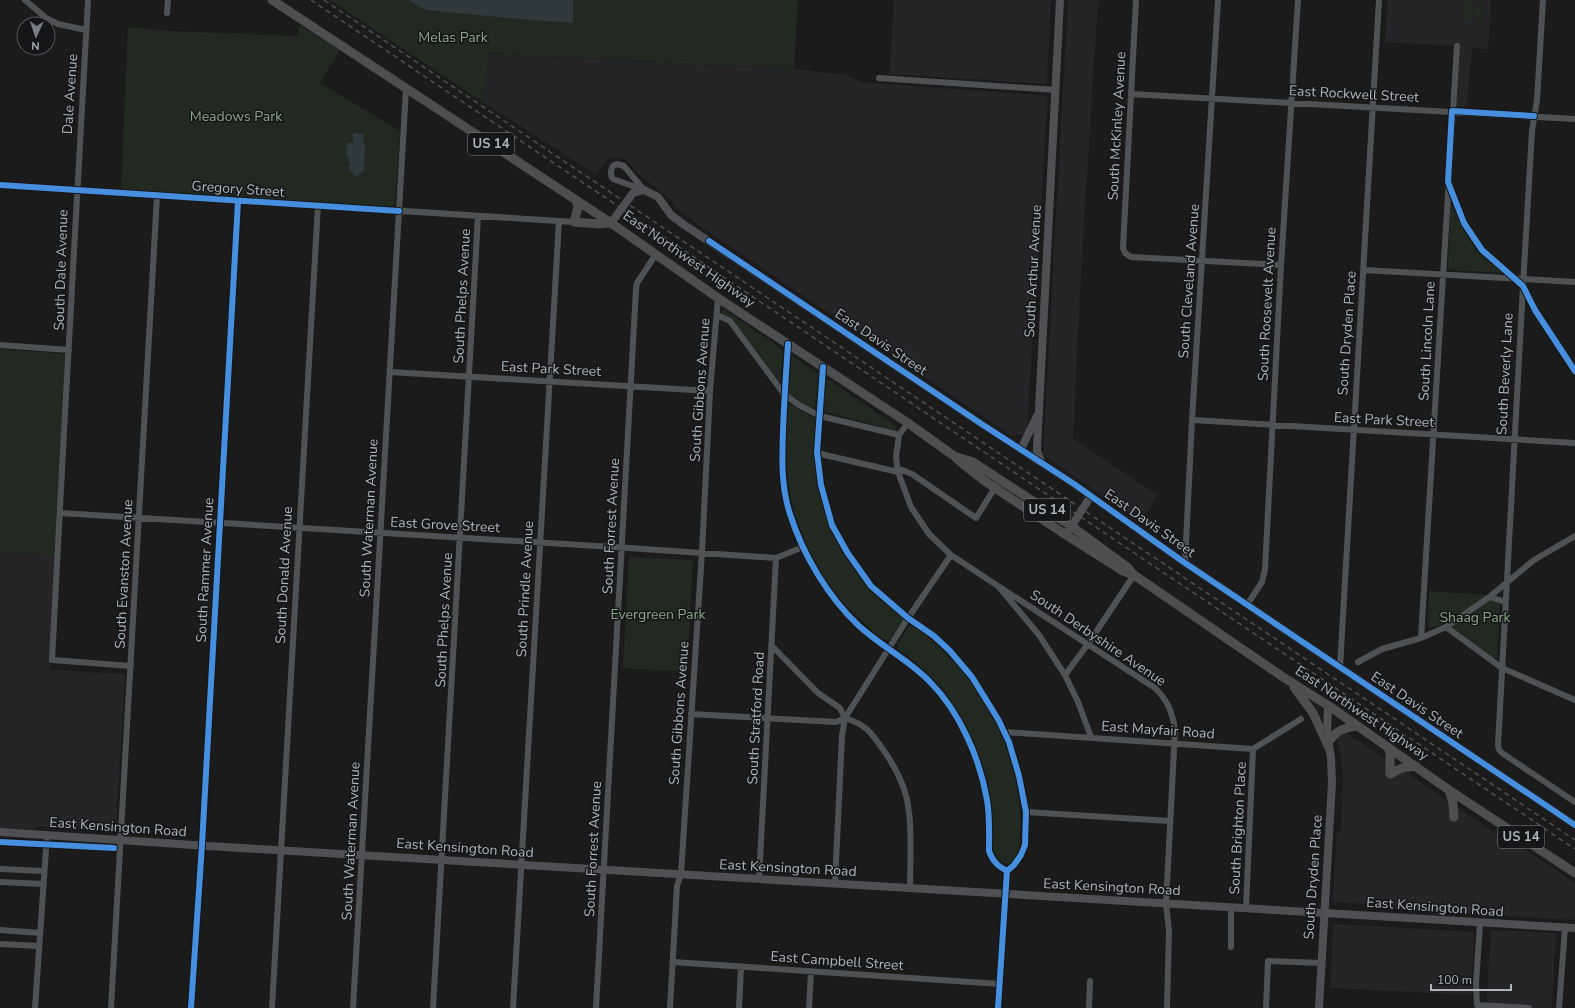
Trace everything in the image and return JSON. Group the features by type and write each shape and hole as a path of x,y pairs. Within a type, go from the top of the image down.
{"main road":[{"name":"US 14","path":"272,0 406,88"},
{"name":"East Northwest Highway","path":"406,88 611,223 718,298 908,423 994,487 1123,572 1134,575"},
{"path":"576,200 578,202 578,207 574,222 599,224 611,223"},
{"name":"East Northwest Highway","path":"954,456 973,462 1072,526 1127,567 1134,575 1450,790 1575,873"},
{"path":"1289,681 1313,713 1330,744"},
{"path":"1330,744 1334,735 1343,728 1356,726"},
{"path":"1388,747 1390,753 1390,774 1402,768 1416,766"},
{"path":"1450,790 1454,817"}],"street":[{"path":"25,0 46,18 58,24 86,30"},
{"name":"Dale Avenue","path":"76,190 88,0"},
{"path":"167,13 168,0"},
{"name":"South Arthur Avenue","path":"1020,449 1039,411 1060,0"},
{"name":"South McKinley Avenue","path":"1136,0 1122,248 1124,253 1130,257 1202,262"},
{"name":"South Cleveland Avenue","path":"1185,563 1192,420 1218,0"},
{"name":"South Roosevelt Avenue","path":"1247,604 1262,582 1265,569 1281,265 1298,0"},
{"name":"South Dryden Place","path":"1340,667 1379,0"},
{"name":"South Beverly Lane","path":"1543,0 1521,311 1505,602 1499,750 1575,802"},
{"name":"South Lincoln Lane","path":"1421,638 1457,46"},
{"path":"879,78 1056,90"},
{"name":"South Waterman Avenue","path":"353,1008 406,88"},
{"name":"East Rockwell Street","path":"1131,94 1575,118"},
{"name":"East Davis Street","path":"644,190 624,166 618,164 613,166 611,176 613,179 619,183 644,190 658,197 667,212 683,224 1091,496 1185,563 1575,826"},
{"path":"1448,182 1464,223 1472,236 1482,250 1515,278 1523,282 1575,282"},
{"name":"Gregory Street","path":"0,185 574,222"},
{"name":"South Dale Avenue","path":"60,513 76,190"},
{"path":"611,223 633,193 644,190"},
{"name":"South Evanston Avenue","path":"111,1008 157,196"},
{"name":"South Rammer Avenue","path":"191,1008 202,845 238,200"},
{"name":"South Donald Avenue","path":"272,1008 318,206"},
{"name":"South Phelps Avenue","path":"433,1008 443,860 478,216"},
{"name":"South Prindle Avenue","path":"513,1008 559,221"},
{"name":"South Forrest Avenue","path":"596,1008 630,386 637,284 656,254"},
{"path":"1202,262 1281,265"},
{"path":"1364,270 1515,278"},
{"path":"1523,282 1534,309 1574,369"},
{"name":"South Gibbons Avenue","path":"670,1008 677,886 681,874 702,552 710,391 718,298"},
{"path":"1521,311 1534,309"},
{"path":"717,315 730,321 784,394 799,406 820,416 899,435"},
{"path":"0,344 69,350"},
{"path":"788,344 784,394 782,472 789,513 803,547 836,601 859,626 904,659 932,683 944,699 968,739 981,774 988,801 989,851 995,863 1007,871"},
{"path":"823,367 817,452 821,485 832,525 847,552 871,586 908,618 934,636 968,672 991,706 1004,732 1020,776 1026,812 1025,845 1021,855 1014,865 1007,871 998,1008"},
{"name":"East Park Street","path":"390,372 710,391"},
{"path":"1039,411 1037,451 1042,464"},
{"name":"East Park Street","path":"1192,420 1575,443"},
{"path":"908,423 899,435 896,457 898,470 911,507 929,534 951,554 998,586 1039,635 1065,675 1078,702 1091,737"},
{"path":"817,452 825,456 912,474 976,518 1000,479"},
{"path":"1066,535 1091,496"},
{"path":"60,513 52,660 131,666"},
{"name":"East Grove Street","path":"60,513 702,552 776,558 803,547"},
{"path":"1358,662 1382,649 1421,638 1446,627 1490,597 1534,560 1575,536"},
{"path":"835,883 842,736 845,718 908,618 951,554"},
{"name":"South Stratford Road","path":"759,879 776,558"},
{"path":"1065,675 1088,644 1134,575"},
{"name":"South Derbyshire Avenue","path":"998,586 1155,688 1167,702 1175,730 1169,822 1166,904 1169,930 1167,1008"},
{"path":"1490,597 1505,602"},
{"path":"1446,627 1502,668 1575,700"},
{"path":"772,646 818,693 840,708 845,718"},
{"name":"South Dryden Place","path":"1319,1008 1332,782 1332,760 1327,733 1330,707"},
{"path":"691,714 836,722 845,718 860,723 872,732 893,763 903,785 909,811 910,888"},
{"path":"1253,749 1301,719"},
{"name":"East Mayfair Road","path":"1004,732 1253,749"},
{"name":"South Brighton Place","path":"1246,908 1253,749"},
{"path":"1026,812 1169,822"},
{"name":"East Kensington Road","path":"0,832 521,865 1246,908 1480,924 1575,928"},
{"path":"35,1008 47,835"},
{"path":"0,869 44,870"},
{"path":"0,882 43,884"},
{"path":"1231,908 1231,947"},
{"path":"1480,924 1476,984 1477,1005 1529,1008"},
{"path":"1559,1008 1565,928"},
{"path":"0,930 40,933"},
{"path":"0,944 39,946"},
{"path":"1266,1008 1268,961 1321,963"},
{"name":"East Campbell Street","path":"673,962 1000,984"},
{"path":"739,1008 741,967"},
{"path":"809,1008 811,972"},
{"path":"1089,1008 1090,981"}],"shaded area":[{"path":"410,0 573,0 573,23 427,10 411,2"},
{"path":"894,0 1051,0 1047,84 889,74"},
{"path":"1068,0 1098,0 1082,255 1073,439 1158,495 1141,522 1043,455"},
{"path":"1387,0 1491,0 1488,49 1472,48 1467,107 1456,106 1458,46 1385,42"},
{"path":"487,53 794,69 847,75 861,82 1048,96 1026,434 1011,435 707,231 675,207 671,200 635,171 625,159 612,157 606,161 596,174 484,103"},
{"path":"353,133 364,134 363,143 365,144 364,170 356,177 349,170 350,162 347,161 350,157 346,157 347,143 353,143"},
{"path":"0,349 63,354 50,670 125,674 116,831 60,829 56,827 39,826 33,830 0,828"},
{"path":"1345,732 1403,771 1412,775 1417,780 1507,841 1515,843 1575,883 1575,920 1403,910 1381,905 1335,902 1333,900 1337,833 1341,831 1343,780 1342,762 1336,737"},
{"path":"1333,924 1474,932 1471,995 1330,988"},
{"path":"1491,930 1556,933 1552,1008 1486,1008"}],"green space":[{"name":"Melas Park","path":"330,0 798,0 794,69 488,53 484,103"},
{"path":"1463,1 1472,2 1471,21 1462,20"},
{"path":"1475,2 1484,3 1483,22 1474,21"},
{"name":"Meadows Park","path":"299,25 340,50 320,83 400,131 395,204 391,207 121,190 128,27 169,31 298,36"},
{"path":"1450,205 1452,205 1475,249 1503,273 1451,270 1448,268"},
{"path":"723,310 782,349 781,381 779,381 732,319 721,313"},
{"path":"0,349 66,354 56,556 0,552"},
{"path":"791,355 818,374 815,409 809,407 788,393 787,389"},
{"path":"826,378 896,426 896,432 823,411 824,379"},
{"path":"791,404 816,419 815,445 820,493 826,516 835,538 846,558 861,578 879,597 903,617 904,620 892,640 889,641 882,639 847,607 825,578 806,544 794,509 789,490 787,472 786,447 788,405"},
{"name":"Evergreen Park","path":"629,557 693,560 687,672 623,668"},
{"name":"Shaag Park","path":"1429,591 1487,595 1500,604 1497,657 1493,658 1446,623 1430,627 1428,624"},
{"path":"911,626 916,627 926,635 961,670 992,713 1001,731 1012,764 1020,809 1019,855 1010,864 1003,863 994,853 989,788 981,760 969,732 953,705 936,682 909,657 899,650 898,643"}],"railway":[{"path":"311,0 1575,849"},
{"path":"324,0 1575,840"}],"cycle path":[{"path":"1534,116 1452,111 1448,182 1464,223 1482,250 1523,286 1535,310 1575,371"},
{"path":"0,185 399,211"},
{"path":"191,1008 202,845 238,201"},
{"path":"709,241 983,425 1074,484 1185,563 1575,825"},
{"path":"788,344 782,452 785,494 795,529 809,560 827,589 848,615 868,634 922,674 951,707 974,753 984,784 989,813 989,851 996,863 1007,871"},
{"path":"823,367 817,452 821,485 832,525 847,552 871,586 908,618 934,636 950,651 972,677 998,719 1009,742 1019,776 1026,812 1025,845 1021,855 1014,865 1007,871 998,1008"},
{"path":"0,842 114,848"}]}
